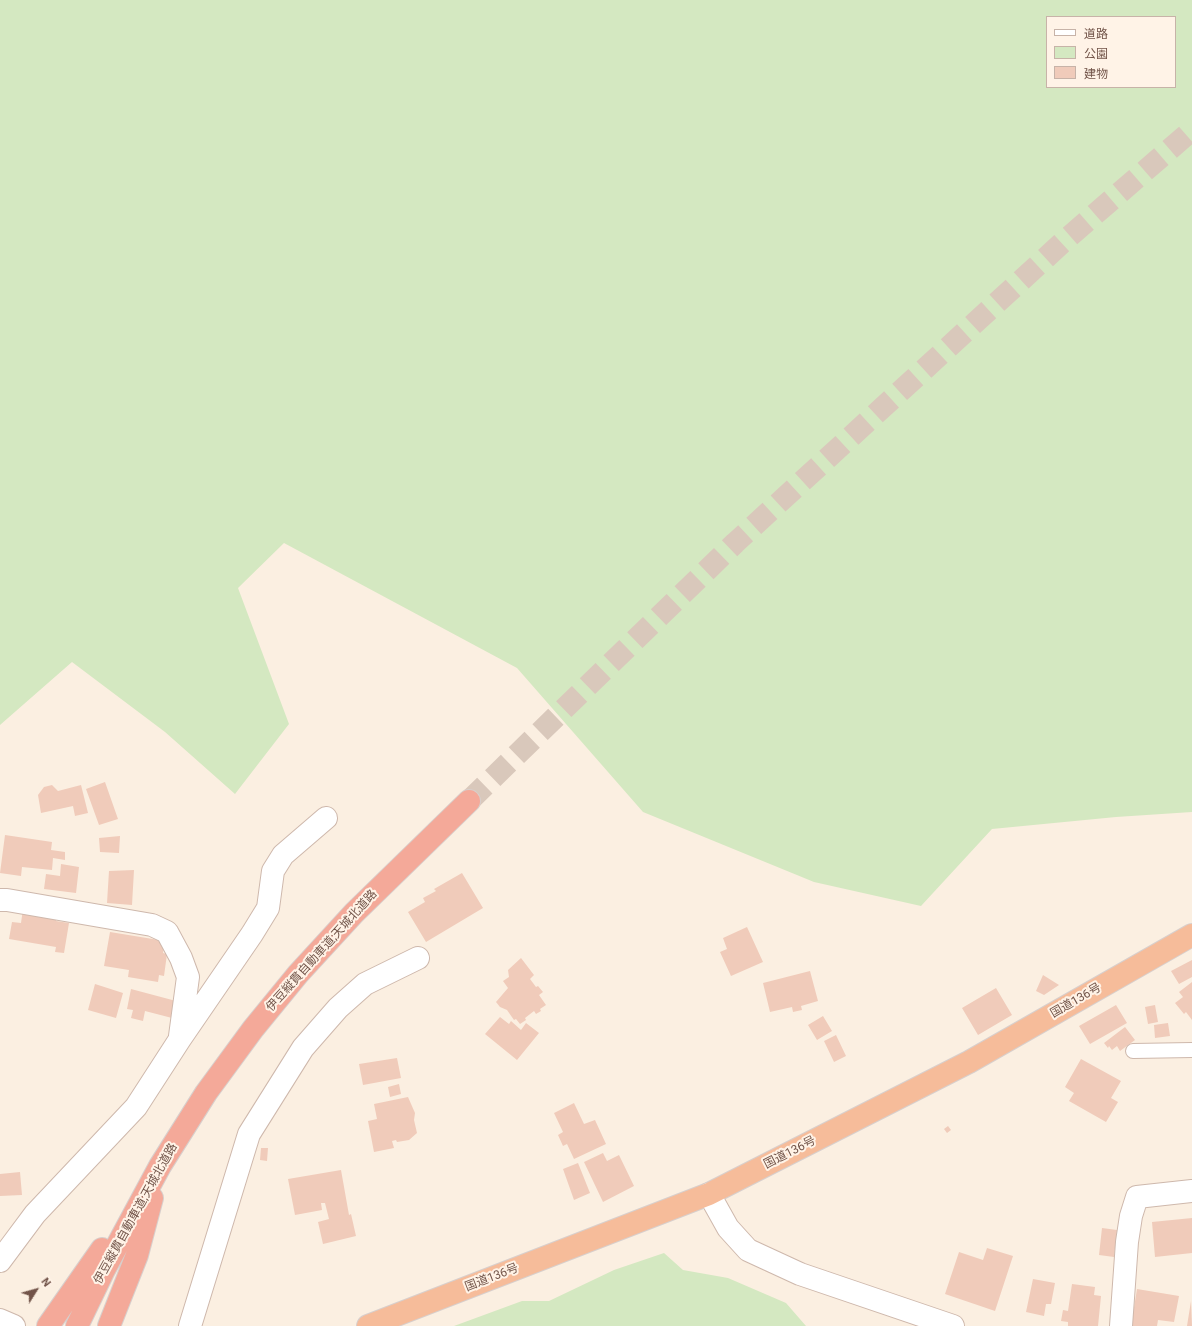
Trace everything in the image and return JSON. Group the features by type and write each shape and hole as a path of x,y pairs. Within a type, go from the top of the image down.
{"highway":[{"name":"伊豆縦貫自動車道;天城北道路","path":"77,1326 104,1270 160,1166 206,1093 253,1029 298,974 354,913 469,800"},
{"name":"国道136号","path":"368,1326 709,1194 969,1062 1192,935"},
{"path":"48,1326 160,1166"},
{"path":"109,1326 137,1255 160,1166"}],"street":[{"path":"0,1261 35,1214 136,1107 268,908 273,871 283,855 326,818"},
{"path":"0,900 152,925 167,932 181,958 188,977 180,1039"},
{"path":"190,1326 249,1134 303,1048 338,1008 364,984 418,958"},
{"path":"1121,1326 1127,1242 1131,1216 1137,1197 1192,1191"},
{"path":"709,1194 728,1228 748,1250 800,1274 953,1326"},
{"path":"0,1320 14,1326"}],"lane":[{"path":"1133,1051 1192,1050"}],"green space":[{"path":"0,0 1192,0 1192,812 1116,817 992,829 921,906 814,882 643,812 517,668 284,543 238,588 289,724 235,794 165,732 72,662 0,725"},
{"path":"664,1253 683,1270 728,1278 786,1303 806,1326 454,1326 522,1301 549,1301 614,1270"}],"building":[{"path":"105,782 118,819 99,825 86,789"},
{"path":"52,785 58,791 81,785 88,813 75,816 73,806 41,813 38,795 44,787"},
{"path":"5,835 52,842 51,850 65,852 65,860 53,858 52,870 22,867 21,876 0,873"},
{"path":"120,836 119,853 100,852 99,838"},
{"path":"61,864 79,867 76,893 44,889 46,874 60,876"},
{"path":"134,870 132,905 107,903 109,871"},
{"path":"462,873 483,908 426,942 408,912 425,902 423,898 436,891 434,889"},
{"path":"23,909 57,914 56,921 69,923 64,953 55,952 56,947 9,939 12,922 21,923"},
{"path":"747,927 763,962 731,976 720,952 727,949 723,938"},
{"path":"110,932 165,941 163,953 167,954 164,976 159,975 158,982 128,977 129,970 104,966"},
{"path":"521,958 534,975 530,979 536,987 538,986 543,992 539,995 546,1005 536,1014 534,1011 520,1024 516,1019 514,1020 507,1010 500,1007 496,1002 508,988 503,981 509,977 508,970"},
{"path":"1192,960 1192,977 1179,984 1171,971"},
{"path":"810,971 818,1001 801,1006 802,1010 793,1012 792,1007 770,1012 763,983"},
{"path":"1043,975 1059,985 1044,995 1036,991"},
{"path":"1192,982 1192,1020 1186,1012 1184,1014 1175,1003 1183,997 1179,992"},
{"path":"95,984 123,993 116,1018 88,1010"},
{"path":"996,988 1012,1015 978,1035 962,1008"},
{"path":"131,989 176,1001 172,1018 145,1011 143,1021 131,1018 133,1010 127,1009"},
{"path":"1116,1005 1127,1023 1090,1044 1079,1026"},
{"path":"1155,1005 1158,1022 1148,1024 1145,1007"},
{"path":"823,1016 832,1031 817,1040 808,1025"},
{"path":"500,1017 509,1024 511,1021 521,1030 526,1023 539,1033 517,1060 485,1034"},
{"path":"1168,1023 1170,1036 1155,1038 1154,1025"},
{"path":"1125,1027 1135,1040 1120,1051 1117,1046 1112,1050 1109,1046 1108,1048 1104,1043"},
{"path":"836,1035 846,1056 834,1062 824,1041"},
{"path":"397,1058 401,1078 363,1085 359,1064"},
{"path":"1081,1059 1121,1081 1111,1098 1118,1102 1106,1122 1069,1101 1074,1093 1065,1087"},
{"path":"399,1084 401,1094 390,1097 388,1087"},
{"path":"408,1097 415,1113 414,1120 417,1133 409,1140 397,1142 396,1140 392,1141 394,1148 374,1152 368,1121 377,1119 374,1104"},
{"path":"574,1103 584,1124 595,1120 606,1144 574,1159 567,1144 563,1146 558,1135 563,1132 554,1113"},
{"path":"948,1126 951,1130 947,1133 944,1129"},
{"path":"261,1148 268,1148 267,1161 260,1160"},
{"path":"603,1153 607,1161 619,1155 634,1186 603,1202 584,1162"},
{"path":"578,1163 590,1193 574,1200 563,1169"},
{"path":"341,1170 349,1215 351,1214 356,1236 323,1244 318,1222 329,1219 325,1203 321,1203 322,1210 295,1215 288,1179"},
{"path":"20,1172 22,1195 0,1196 0,1174"},
{"path":"1192,1218 1192,1253 1155,1257 1152,1222"},
{"path":"1102,1228 1117,1230 1114,1257 1099,1255"},
{"path":"987,1248 1013,1256 995,1311 945,1294 959,1252 983,1260"},
{"path":"1033,1279 1055,1283 1051,1304 1046,1304 1044,1316 1026,1312"},
{"path":"1072,1284 1095,1287 1094,1295 1101,1296 1098,1326 1068,1326 1068,1322 1061,1321 1063,1310 1068,1311"},
{"path":"1137,1289 1179,1296 1174,1322 1158,1320 1157,1326 1131,1326"},
{"path":"1191,1301 1192,1326 1187,1326"}],"tunnel":[{"path":"469,801 735,543 1063,242 1192,130"}]}
